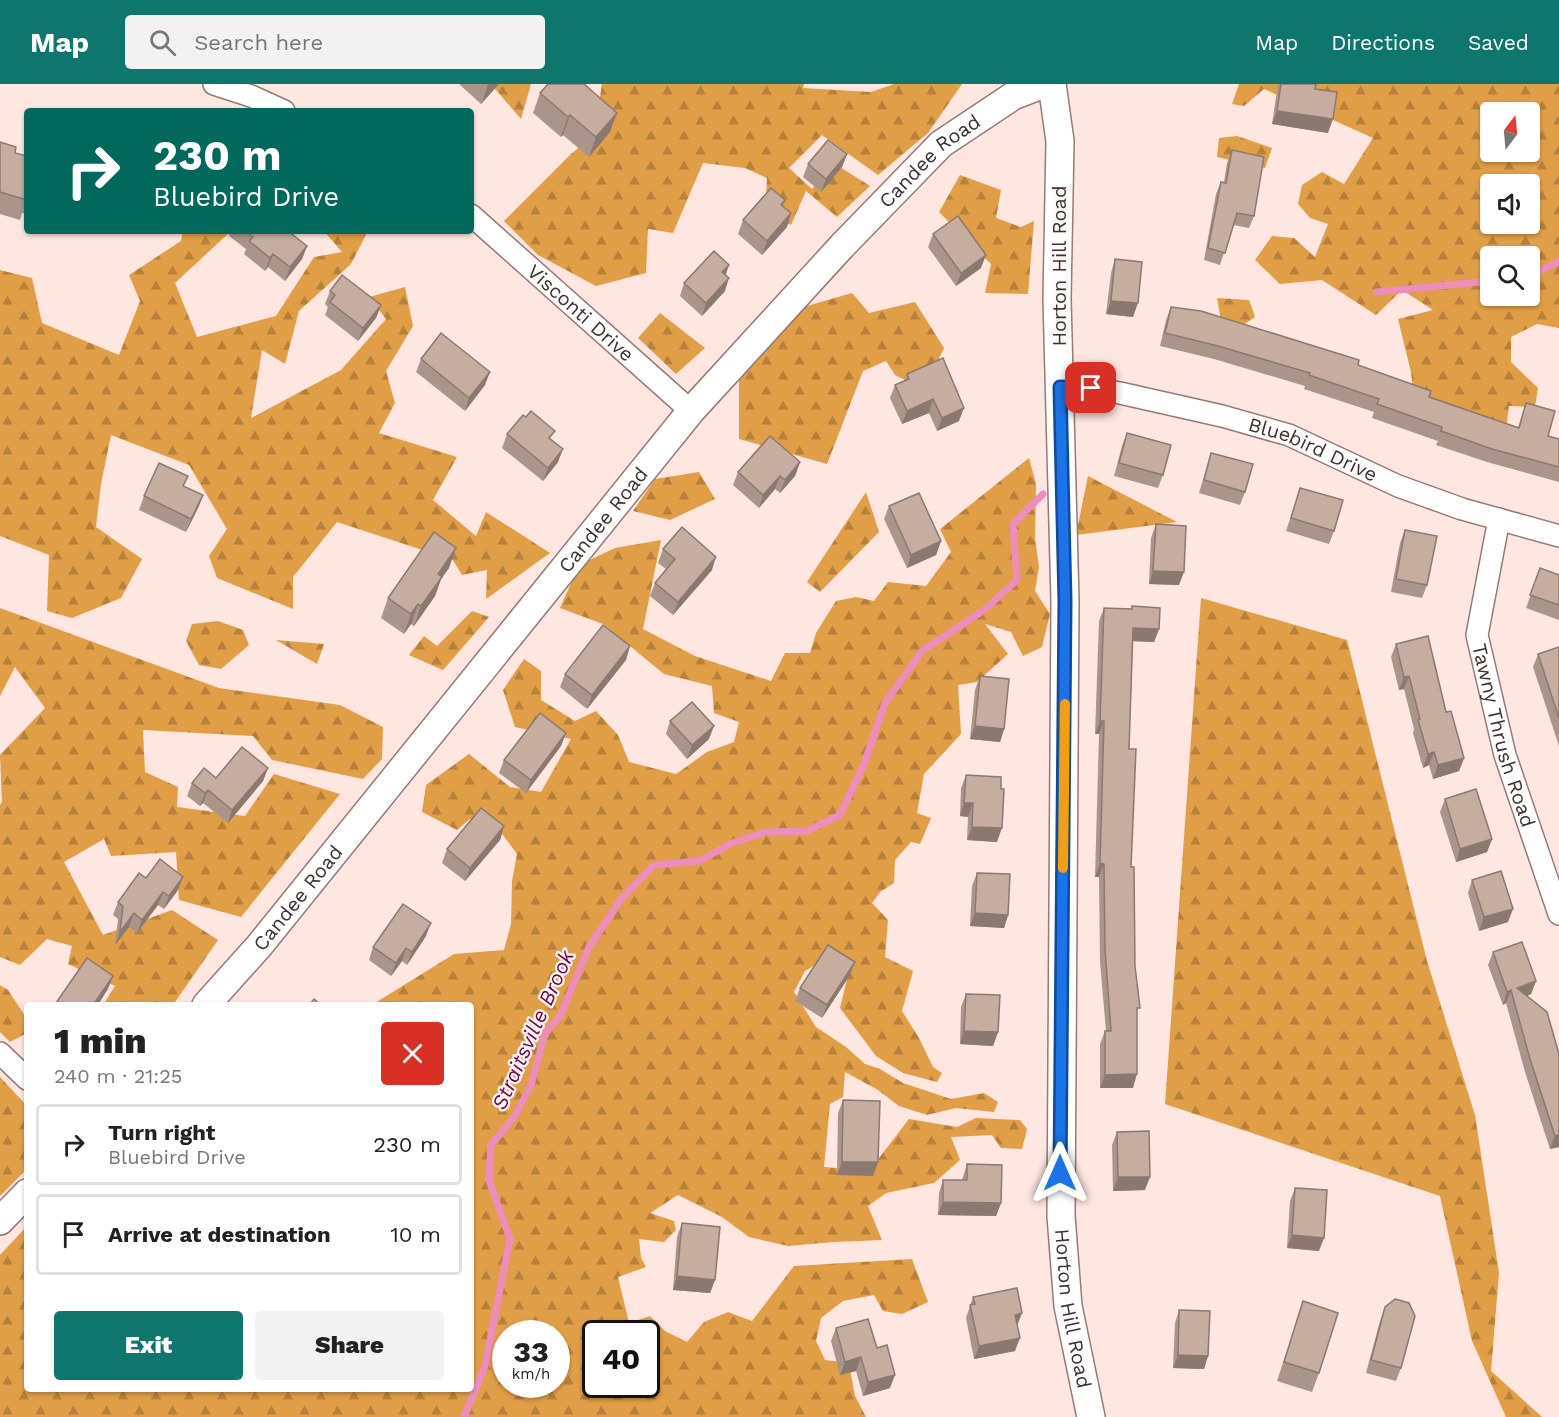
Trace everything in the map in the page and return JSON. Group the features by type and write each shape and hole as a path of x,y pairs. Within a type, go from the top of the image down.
{"street":[{"path":"214,84 251,96 277,108"},
{"name":"Candee Road","path":"209,1002 259,946 692,411 842,246 941,144 1013,96 1044,84"},
{"name":"Horton Hill Road","path":"1052,84 1060,141 1057,299 1065,601 1062,1251 1068,1306 1091,1417"},
{"name":"Visconti Drive","path":"474,217 692,411"},
{"name":"Bluebird Drive","path":"1060,387 1091,388 1120,393 1222,416 1289,435 1398,486 1461,509 1559,536"},
{"name":"Tawny Thrush Road","path":"1499,519 1477,636 1505,755 1559,914"},
{"path":"0,1053 24,1075"},
{"path":"0,1221 24,1196"}],"green space":[{"path":"491,84 531,84 521,119"},
{"path":"602,84 804,84 803,88 871,92 894,84 962,84 928,133 878,175 822,135 789,168 812,189 832,162 870,186 837,217 806,191 791,225 765,215 767,178 745,168 703,163 673,233 648,229 646,273 596,286 538,255 504,221 571,154 594,135"},
{"path":"1239,84 1559,84 1559,328 1537,324 1511,337 1511,362 1538,388 1535,407 1509,406 1503,451 1415,408 1411,372 1398,319 1433,310 1402,290 1376,315 1322,280 1280,284 1255,260 1272,236 1294,238 1315,257 1328,224 1310,218 1298,204 1302,185 1322,172 1344,184 1373,138 1264,89 1244,106 1232,104"},
{"path":"1237,136 1272,148 1265,168 1217,157 1219,138"},
{"path":"960,175 1001,190 996,218 1021,227 1034,221 1028,294 985,293 991,264 939,212"},
{"path":"182,234 228,234 175,283 197,337 276,316 314,257 342,252 327,234 366,234 351,264 299,311 285,364 262,350 251,418 341,370 386,319 369,297 405,287 413,326 386,371 395,403 379,433 457,457 433,500 476,536 486,512 550,553 486,599 487,570 462,575 453,560 337,522 293,577 293,609 217,578 209,556 227,529 189,465 111,435 101,484 96,527 142,559 121,598 72,618 47,611 49,555 0,536 0,270 32,278 42,323 119,355 140,301 129,275 181,241"},
{"path":"852,293 869,313 915,302 944,348 924,389 895,375 886,361 863,371 827,464 739,439 739,379 800,308"},
{"path":"1217,298 1249,300 1255,317 1224,338"},
{"path":"660,313 705,348 676,374 638,338"},
{"path":"1029,458 1036,484 1035,538 1039,567 1035,591 1050,614 1042,647 1023,656 1011,632 985,624 1008,654 977,682 958,685 961,734 924,774 917,813 931,818 920,844 911,842 895,860 894,883 880,892 872,903 888,920 885,957 913,971 902,1011 933,1067 942,1073 937,1082 903,1073 876,1056 840,1008 847,979 832,955 805,971 794,992 816,1027 846,1047 865,1064 880,1069 903,1083 951,1099 984,1093 998,1102 994,1112 956,1108 927,1115 899,1106 878,1090 845,1072 843,1097 830,1104 824,1167 869,1171 909,1119 957,1127 976,1118 1020,1120 1027,1129 1022,1149 1001,1148 992,1135 951,1137 960,1160 934,1183 886,1193 868,1206 882,1240 788,1246 749,1237 722,1217 678,1195 650,1213 674,1221 676,1230 664,1242 639,1239 641,1258 646,1267 618,1277 628,1320 582,1320 582,1398 660,1398 660,1326 687,1342 704,1322 728,1312 752,1321 794,1266 912,1259 928,1302 902,1314 883,1311 874,1295 843,1301 821,1318 816,1341 825,1360 849,1363 855,1396 866,1417 0,1417 0,1255 24,1229 24,1392 474,1392 474,1002 377,1002 454,954 504,950 511,924 512,881 517,854 494,823 470,819 457,830 422,812 426,785 469,754 510,787 541,792 571,739 515,727 503,690 524,659 541,671 541,700 575,721 596,711 618,735 629,762 676,774 707,752 734,742 739,722 714,713 712,686 664,674 603,624 560,608 579,565 615,548 661,540 643,629 695,656 771,681 785,653 810,653 816,633 836,601 856,597 874,601 888,582 926,586 951,552 940,529"},
{"path":"699,472 715,499 670,520 633,511 655,479"},
{"path":"1088,476 1177,522 1076,535"},
{"path":"866,492 879,532 820,592 807,582"},
{"path":"1201,598 1347,640 1427,961 1475,1115 1499,1273 1491,1371 1542,1417 1506,1417 1472,1341 1440,1196 1165,1104"},
{"path":"0,608 219,688 340,705 383,727 382,759 363,779 272,760 253,736 143,730 145,772 178,787 177,807 245,816 274,774 340,794 241,917 179,900 176,852 111,856 104,839 64,862 103,935 172,910 218,940 175,1002 105,1002 115,986 68,964 72,946 47,939 20,965 0,957 0,805 2,802 0,755 45,708 15,667 0,696"},
{"path":"472,611 489,617 443,670 409,655 424,636 437,646"},
{"path":"218,621 243,630 249,645 221,669 199,665 186,641 192,624"},
{"path":"276,640 324,644 317,664"},
{"path":"0,985 8,990 24,1014 24,1035 10,1042 0,1032"},
{"path":"0,1077 24,1103 24,1172 0,1196"},
{"path":"650,1316 654,1320 638,1320"}],"building":[{"path":"548,84 584,84 617,113 596,137 540,93"},
{"path":"1281,84 1316,84 1315,89 1337,92 1333,119 1277,111"},
{"path":"828,140 847,154 826,179 808,164"},
{"path":"0,142 16,147 15,153 24,155 24,199 0,192"},
{"path":"1232,150 1264,157 1254,216 1237,213 1225,253 1208,248 1221,182 1226,183"},
{"path":"771,188 785,200 781,205 791,213 767,241 743,220"},
{"path":"958,216 986,255 961,273 933,234"},
{"path":"249,234 292,234 307,246 290,267 273,254 270,258 249,241 253,237"},
{"path":"714,251 729,265 722,272 729,278 706,303 684,283"},
{"path":"1115,259 1142,262 1138,303 1111,301"},
{"path":"342,275 381,305 363,328 330,302 335,295 330,291"},
{"path":"1171,307 1201,311 1359,360 1358,365 1431,391 1429,397 1519,428 1526,403 1555,411 1548,436 1559,439 1559,467 1492,449 1441,431 1442,427 1377,404 1379,399 1309,375 1310,373 1165,333"},
{"path":"441,333 490,372 469,398 421,359"},
{"path":"943,358 964,408 942,418 933,399 907,411 895,385 909,379 907,374"},
{"path":"531,411 555,431 549,438 563,449 548,468 507,434 523,415 526,417"},
{"path":"1127,433 1171,445 1163,475 1119,463"},
{"path":"770,436 800,462 785,480 780,476 763,495 738,472"},
{"path":"1211,453 1253,464 1245,492 1204,480"},
{"path":"159,463 188,476 183,486 203,495 191,519 144,496"},
{"path":"1300,488 1343,500 1334,531 1291,518"},
{"path":"919,493 941,541 911,555 889,506"},
{"path":"1156,524 1186,526 1184,572 1153,571"},
{"path":"682,527 716,557 678,602 655,583 675,559 663,549"},
{"path":"1405,530 1437,536 1427,585 1396,579"},
{"path":"434,532 456,548 438,574 442,577 421,606 418,604 411,614 388,598"},
{"path":"1540,568 1559,575 1559,605 1530,595"},
{"path":"1132,606 1160,608 1159,629 1133,628 1129,749 1136,749 1131,867 1134,867 1135,966 1140,1008 1137,1008 1137,1074 1105,1075 1105,1031 1111,1031 1105,949 1104,864 1100,863 1104,721 1100,721 1104,608 1132,609"},
{"path":"603,625 630,646 592,695 565,674"},
{"path":"1428,636 1446,712 1451,711 1464,758 1438,765 1434,752 1428,754 1409,676 1404,677 1396,644"},
{"path":"1559,647 1559,718 1538,654"},
{"path":"980,676 1009,679 1004,729 975,726"},
{"path":"692,702 714,726 692,745 670,721"},
{"path":"540,713 566,733 531,780 504,760"},
{"path":"242,747 268,768 232,810 208,790 205,793 192,783 204,768 216,778"},
{"path":"966,775 1001,777 1001,789 1004,789 1002,828 972,827 973,803 964,803"},
{"path":"1476,789 1492,839 1460,849 1445,799"},
{"path":"481,808 504,826 470,868 447,849"},
{"path":"160,859 183,877 169,896 163,892 142,920 134,913 120,932 123,906 118,902 139,873 146,878"},
{"path":"1501,871 1513,909 1484,917 1472,880"},
{"path":"977,873 1010,874 1008,915 975,913"},
{"path":"403,904 431,923 412,952 406,948 396,963 373,947"},
{"path":"1522,942 1536,981 1517,988 1547,1012 1559,1054 1559,1135 1555,1136 1511,990 1507,992 1493,952"},
{"path":"828,945 855,962 827,1005 800,988"},
{"path":"87,958 113,976 95,1002 57,1002"},
{"path":"966,994 1000,995 998,1032 964,1031"},
{"path":"843,1100 880,1101 878,1162 842,1162"},
{"path":"1149,1131 1150,1177 1118,1177 1117,1132"},
{"path":"967,1164 1002,1165 1001,1203 943,1202 943,1180 967,1180"},
{"path":"1295,1188 1327,1190 1324,1238 1292,1235"},
{"path":"682,1223 720,1227 715,1280 677,1276"},
{"path":"1017,1288 1022,1313 1015,1315 1020,1338 979,1346 970,1305 975,1304 973,1297"},
{"path":"1395,1299 1409,1303 1415,1316 1401,1368 1371,1360 1385,1307"},
{"path":"1303,1301 1338,1313 1319,1373 1284,1362"},
{"path":"1179,1310 1210,1311 1208,1356 1178,1355"},
{"path":"868,1319 877,1348 887,1345 895,1375 868,1382 861,1357 845,1362 836,1328"}],"waterway":[{"name":"Straitsville Brook","path":"1540,271 1559,261"},
{"name":"Straitsville Brook","path":"1377,292 1480,282"},
{"name":"Straitsville Brook","path":"464,1417 485,1366 510,1239 489,1180 491,1145 515,1116 531,1085 545,1033 560,1016 589,947 621,899 654,865 699,861 732,843 766,832 807,831 840,815 864,764 885,703 922,651 984,610 1017,580 1013,524 1043,494"}],"slow traffic":[{"path":"1063,868 1065,704"}],"route":[{"path":"1060,1173 1065,731 1064,500 1060,387 1091,388"}]}
